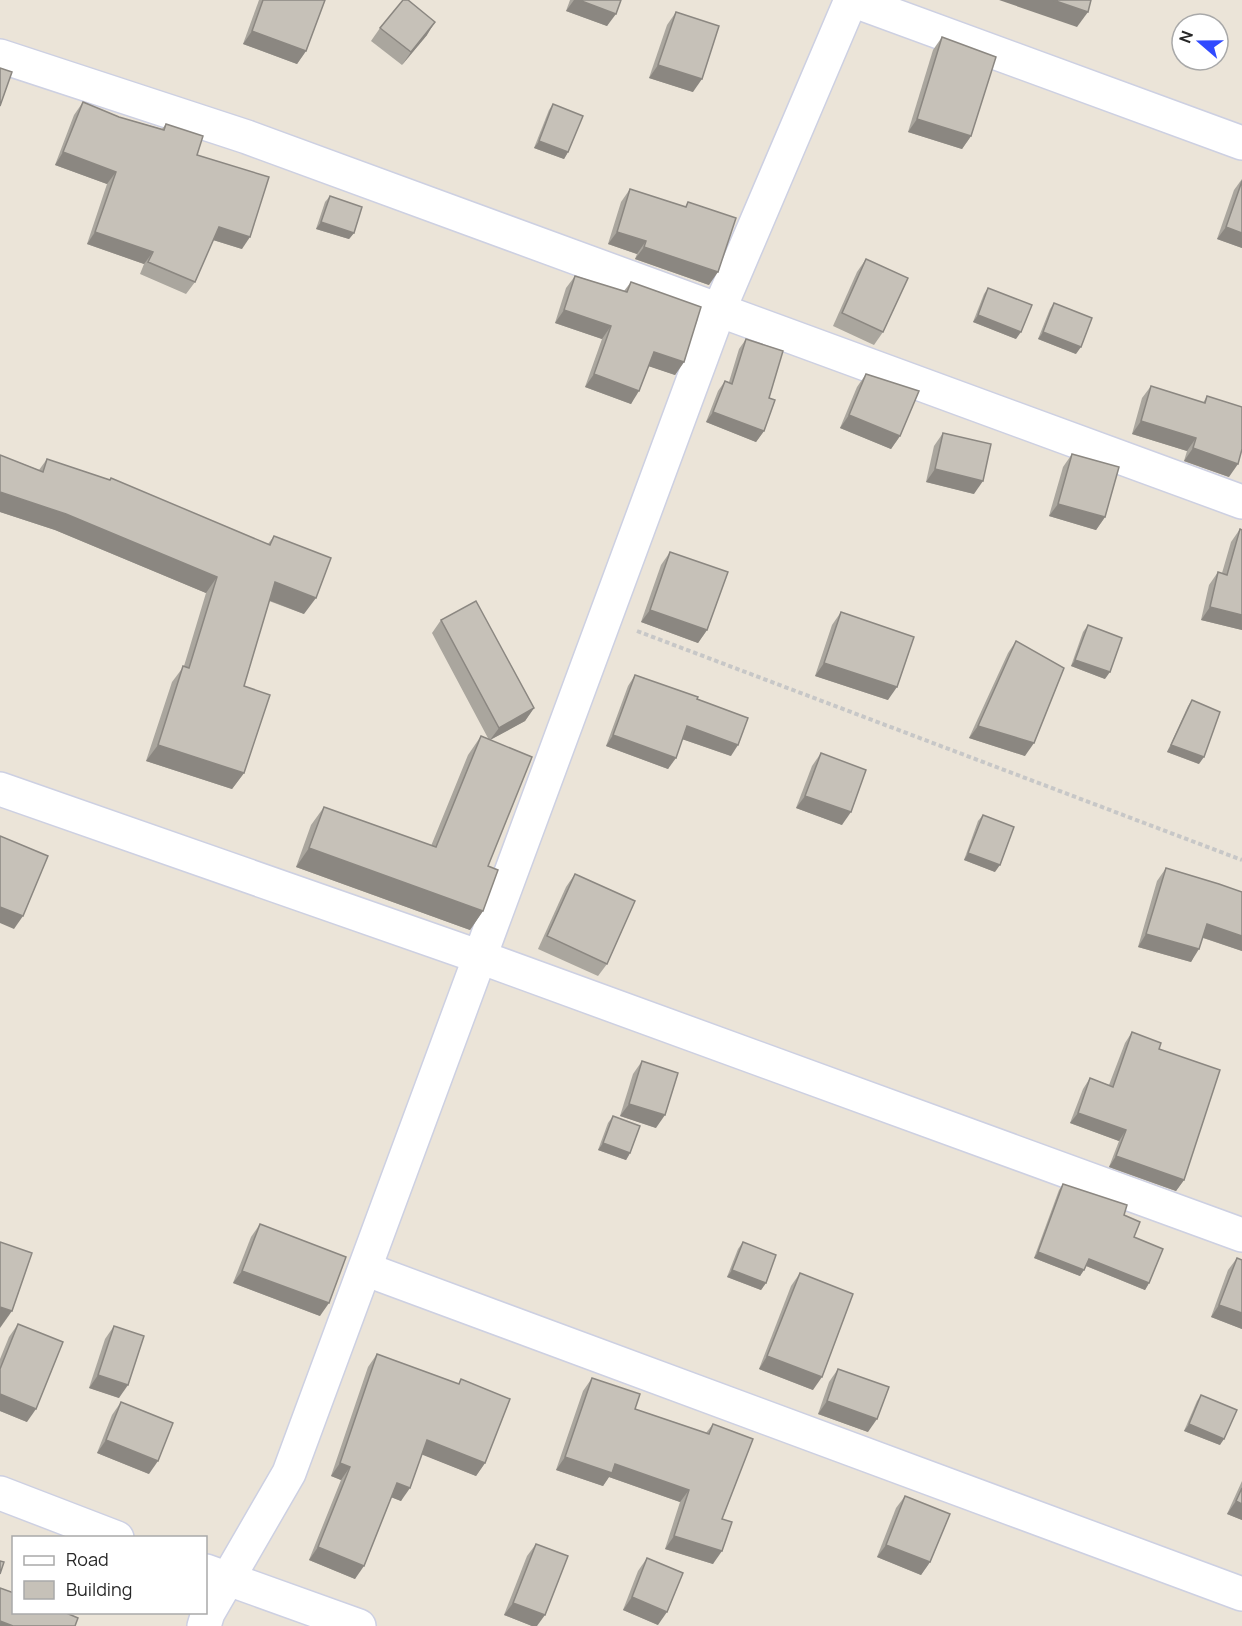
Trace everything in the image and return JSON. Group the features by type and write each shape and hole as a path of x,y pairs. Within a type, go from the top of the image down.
{"street":[{"path":"204,1626 216,1575 289,1473 719,310 851,0 1242,143"},
{"path":"0,56 247,137 1242,502"},
{"path":"0,789 480,957 1242,1235"},
{"path":"365,1269 1242,1594"},
{"path":"0,1492 112,1536"},
{"path":"216,1575 359,1626"}],"path":[{"path":"605,619 1242,860"}],"building":[{"path":"263,0 325,0 306,51 252,31"},
{"path":"403,0 408,0 435,22 411,52 380,28"},
{"path":"579,0 621,0 616,14"},
{"path":"1053,0 1091,0 1088,12"},
{"path":"676,12 719,26 702,79 658,65"},
{"path":"942,37 996,57 971,136 917,119"},
{"path":"0,68 12,72 0,106"},
{"path":"83,102 119,117 164,130 166,124 203,136 197,155 269,177 250,237 219,227 195,282 148,262 153,252 95,232 116,172 63,152"},
{"path":"553,104 583,116 568,152 539,141"},
{"path":"1242,181 1242,233 1226,227"},
{"path":"630,189 686,207 688,202 736,218 718,272 644,247 646,241 617,232"},
{"path":"330,196 362,207 354,233 321,222"},
{"path":"866,259 908,278 883,332 842,313"},
{"path":"575,276 627,292 631,282 701,307 684,362 654,352 639,391 594,374 611,326 564,310"},
{"path":"988,288 1032,305 1021,332 978,315"},
{"path":"1054,303 1092,318 1081,347 1043,332"},
{"path":"746,339 783,351 769,398 775,400 764,431 713,412 725,381 732,384"},
{"path":"866,374 919,391 900,436 849,415"},
{"path":"1151,386 1205,403 1207,396 1242,407 1242,449 1238,464 1193,448 1196,438 1141,421"},
{"path":"943,433 991,444 983,481 935,469"},
{"path":"1072,454 1119,467 1105,517 1058,504"},
{"path":"0,455 43,472 47,459 110,480 111,478 270,545 274,536 331,558 316,598 275,582 244,686 270,695 244,773 158,745 183,666 189,668 217,577 66,514 0,492"},
{"path":"1240,529 1242,530 1242,615 1210,607 1218,572 1227,575"},
{"path":"670,552 728,572 707,630 650,610"},
{"path":"476,601 534,708 499,728 441,620"},
{"path":"841,612 914,637 897,687 824,663"},
{"path":"1088,625 1122,638 1110,672 1075,660"},
{"path":"1016,641 1064,668 1034,743 978,726"},
{"path":"635,675 698,697 697,699 748,718 738,745 687,726 676,758 613,735"},
{"path":"1192,700 1220,712 1204,757 1171,745"},
{"path":"481,736 532,757 488,866 498,870 483,911 309,848 324,807 436,847"},
{"path":"821,753 866,770 851,812 805,796"},
{"path":"983,815 1014,827 1000,865 968,853"},
{"path":"0,836 48,856 23,916 0,907"},
{"path":"1166,868 1242,892 1242,936 1207,924 1199,949 1146,934"},
{"path":"575,874 635,901 607,964 547,936"},
{"path":"1132,1032 1161,1043 1159,1049 1220,1070 1184,1180 1116,1156 1126,1130 1078,1113 1090,1078 1113,1087"},
{"path":"642,1061 678,1073 665,1115 629,1104"},
{"path":"613,1116 640,1126 630,1153 603,1143"},
{"path":"1063,1184 1127,1205 1124,1215 1140,1222 1134,1237 1163,1249 1149,1283 1089,1259 1084,1270 1038,1252"},
{"path":"260,1224 346,1257 329,1303 242,1271"},
{"path":"0,1242 32,1253 12,1311 0,1307"},
{"path":"743,1242 776,1255 766,1283 732,1270"},
{"path":"1237,1258 1242,1260 1242,1313 1219,1305"},
{"path":"800,1273 853,1294 822,1377 767,1356"},
{"path":"18,1324 63,1342 36,1409 0,1394 0,1369"},
{"path":"114,1326 144,1336 128,1385 98,1375"},
{"path":"377,1354 459,1384 461,1379 510,1399 485,1463 427,1440 410,1488 397,1483 364,1566 318,1547 350,1467 340,1463"},
{"path":"838,1369 889,1387 877,1419 827,1401"},
{"path":"592,1378 640,1394 635,1409 709,1434 713,1424 753,1439 722,1519 732,1522 722,1551 674,1536 689,1490 615,1464 612,1473 565,1457"},
{"path":"1201,1395 1237,1410 1224,1439 1189,1424"},
{"path":"121,1402 173,1423 158,1461 106,1440"},
{"path":"1242,1488 1242,1504 1236,1501"},
{"path":"905,1496 950,1514 930,1562 886,1545"},
{"path":"536,1544 568,1556 545,1615 513,1603"},
{"path":"647,1558 683,1573 667,1612 632,1597"},
{"path":"0,1561 4,1562 0,1574"},
{"path":"0,1588 12,1592 12,1614 69,1614 78,1618 75,1626 13,1626 0,1621"}]}
